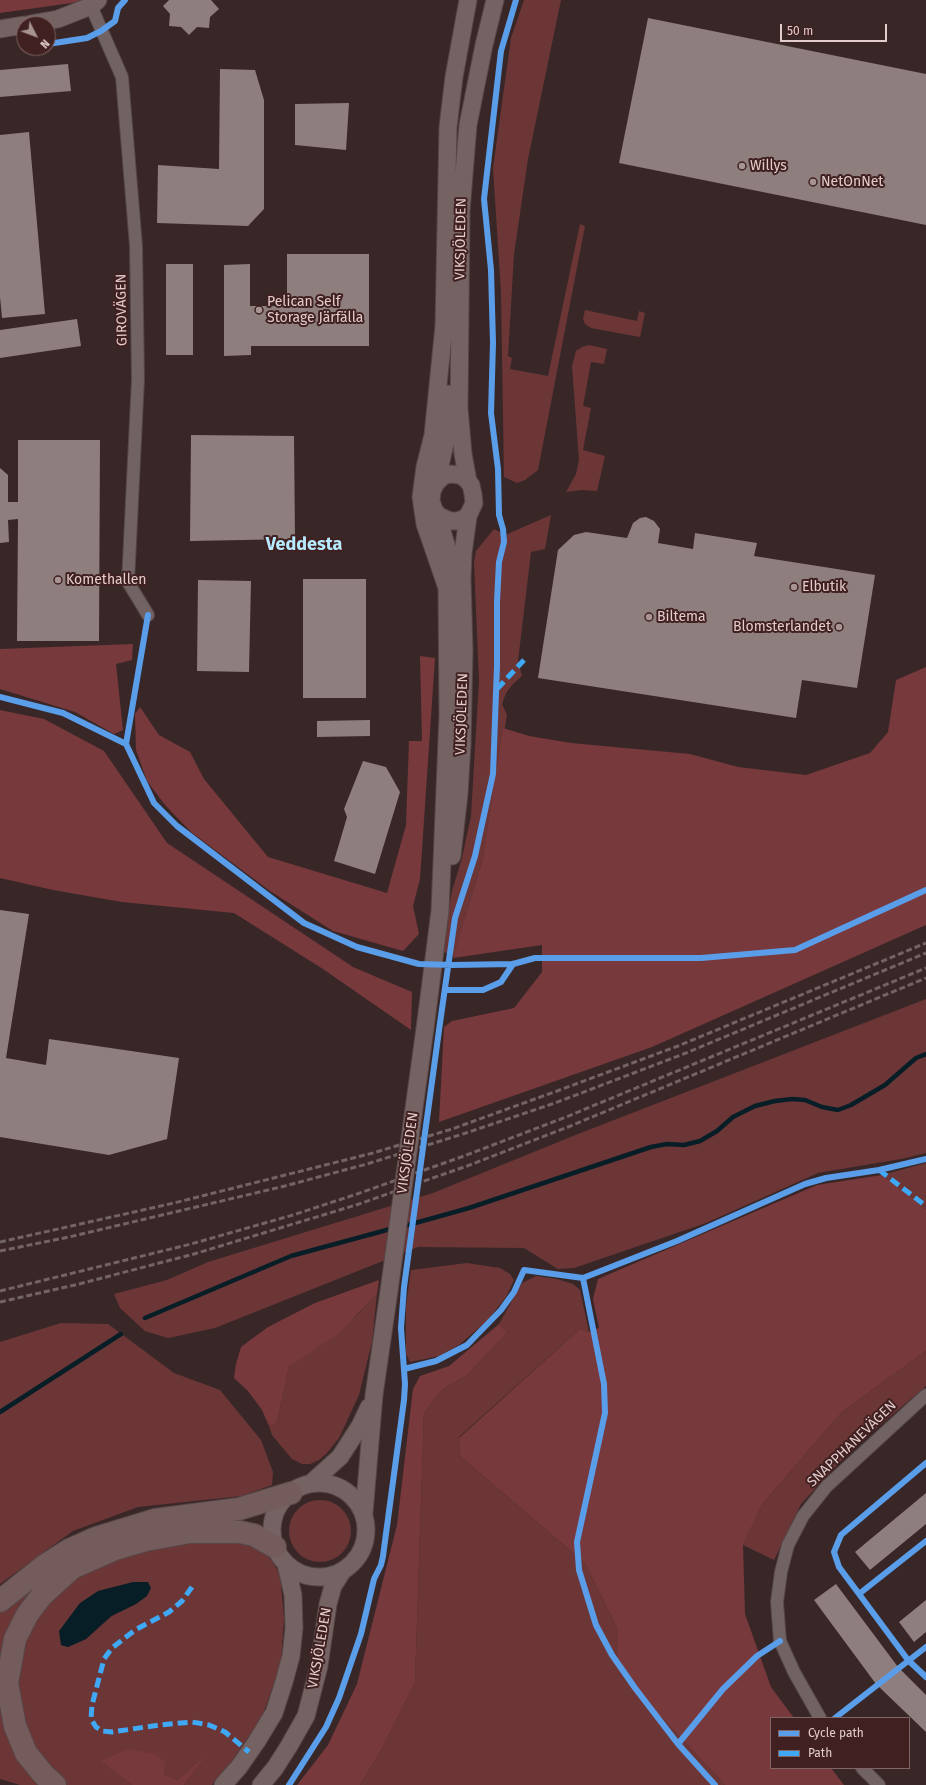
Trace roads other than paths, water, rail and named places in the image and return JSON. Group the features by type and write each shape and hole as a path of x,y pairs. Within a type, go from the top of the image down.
{"highway":[{"path":"0,1601 44,1566 69,1550 96,1538 155,1520 239,1509 291,1493"},
{"path":"55,1785 43,1774 26,1753 15,1726 7,1683 16,1639 27,1615 42,1595 72,1568 115,1549 146,1540 190,1532 240,1532 254,1535 280,1556"}],"main road":[{"name":"VIKSJÖLEDEN","path":"447,588 425,524 421,497 425,467 433,435 444,326 448,127 455,70 468,0"},
{"name":"VIKSJÖLEDEN","path":"468,481 463,454 459,408 460,237 463,175 468,125 495,0"},
{"path":"56,20 94,3"},
{"path":"0,29 16,26"},
{"name":"VIKSJÖLEDEN","path":"436,483 447,435 448,420 447,364 444,326"},
{"path":"453,474 460,475 468,481 474,498 473,508 468,517 454,522 446,520 437,514 431,501 432,491 436,483 443,476 453,474"},
{"name":"VIKSJÖLEDEN","path":"364,1513 374,1395 440,911 448,715 447,588 449,555 437,514"},
{"name":"VIKSJÖLEDEN","path":"440,911 448,876 459,794 464,701 462,579 463,553 468,517"},
{"name":"VIKSJÖLEDEN","path":"310,1484 340,1457 360,1426 374,1395"},
{"path":"327,1483 342,1489 355,1499 364,1513 367,1533 365,1543 358,1558 342,1572 328,1577 312,1577 298,1573 280,1556 272,1535 273,1522 279,1506 291,1493 310,1484 327,1483"},
{"name":"VIKSJÖLEDEN","path":"223,1785 239,1767 274,1713 291,1656 294,1628 293,1595 280,1556"},
{"name":"VIKSJÖLEDEN","path":"261,1785 275,1768 306,1716 319,1666 328,1604 333,1586 342,1572"}],"street":[{"name":"GIROVÄGEN","path":"94,3 122,77 136,246 138,379 128,582 148,614"},
{"name":"SNAPPHANEVÄGEN","path":"819,1717 794,1672 780,1641 777,1602 781,1572 788,1545 803,1516 827,1486 926,1395"},
{"path":"863,1769 879,1785"}],"water":[{"path":"133,1582 148,1582 151,1588 147,1596 136,1604 111,1616 86,1639 68,1647 61,1645 59,1631 80,1603 98,1591"}],"waterway":[{"path":"401,1227 469,1208 651,1147 667,1144 684,1145 700,1141 717,1131 733,1117 755,1106 792,1099 805,1100 822,1107 838,1110 851,1105 885,1085 916,1058 926,1054"},
{"path":"145,1318 291,1256 394,1228"},
{"path":"0,1412 121,1334"}],"railway":[{"path":"0,1242 174,1203 373,1153 452,1129 678,1046 926,943"},
{"path":"0,1251 69,1237 285,1186 367,1164 466,1133 555,1103 686,1053 926,953"},
{"path":"0,1291 191,1244 293,1215 357,1194 464,1156 566,1117 926,968"},
{"path":"0,1302 79,1284 194,1254 356,1205 467,1166 568,1127 926,978"}],"place":[{"name":"Willys","path":"742,166"},
{"name":"NetOnNet","path":"813,182"},
{"name":"Pelican Self Storage Järfälla","path":"259,310"},
{"name":"Komethallen","path":"58,580"},
{"name":"Elbutik","path":"794,587"},
{"name":"Biltema","path":"649,617"},
{"name":"Blomsterlandet","path":"839,627"}],"district":[{"name":"Veddesta","path":"304,545"}]}
